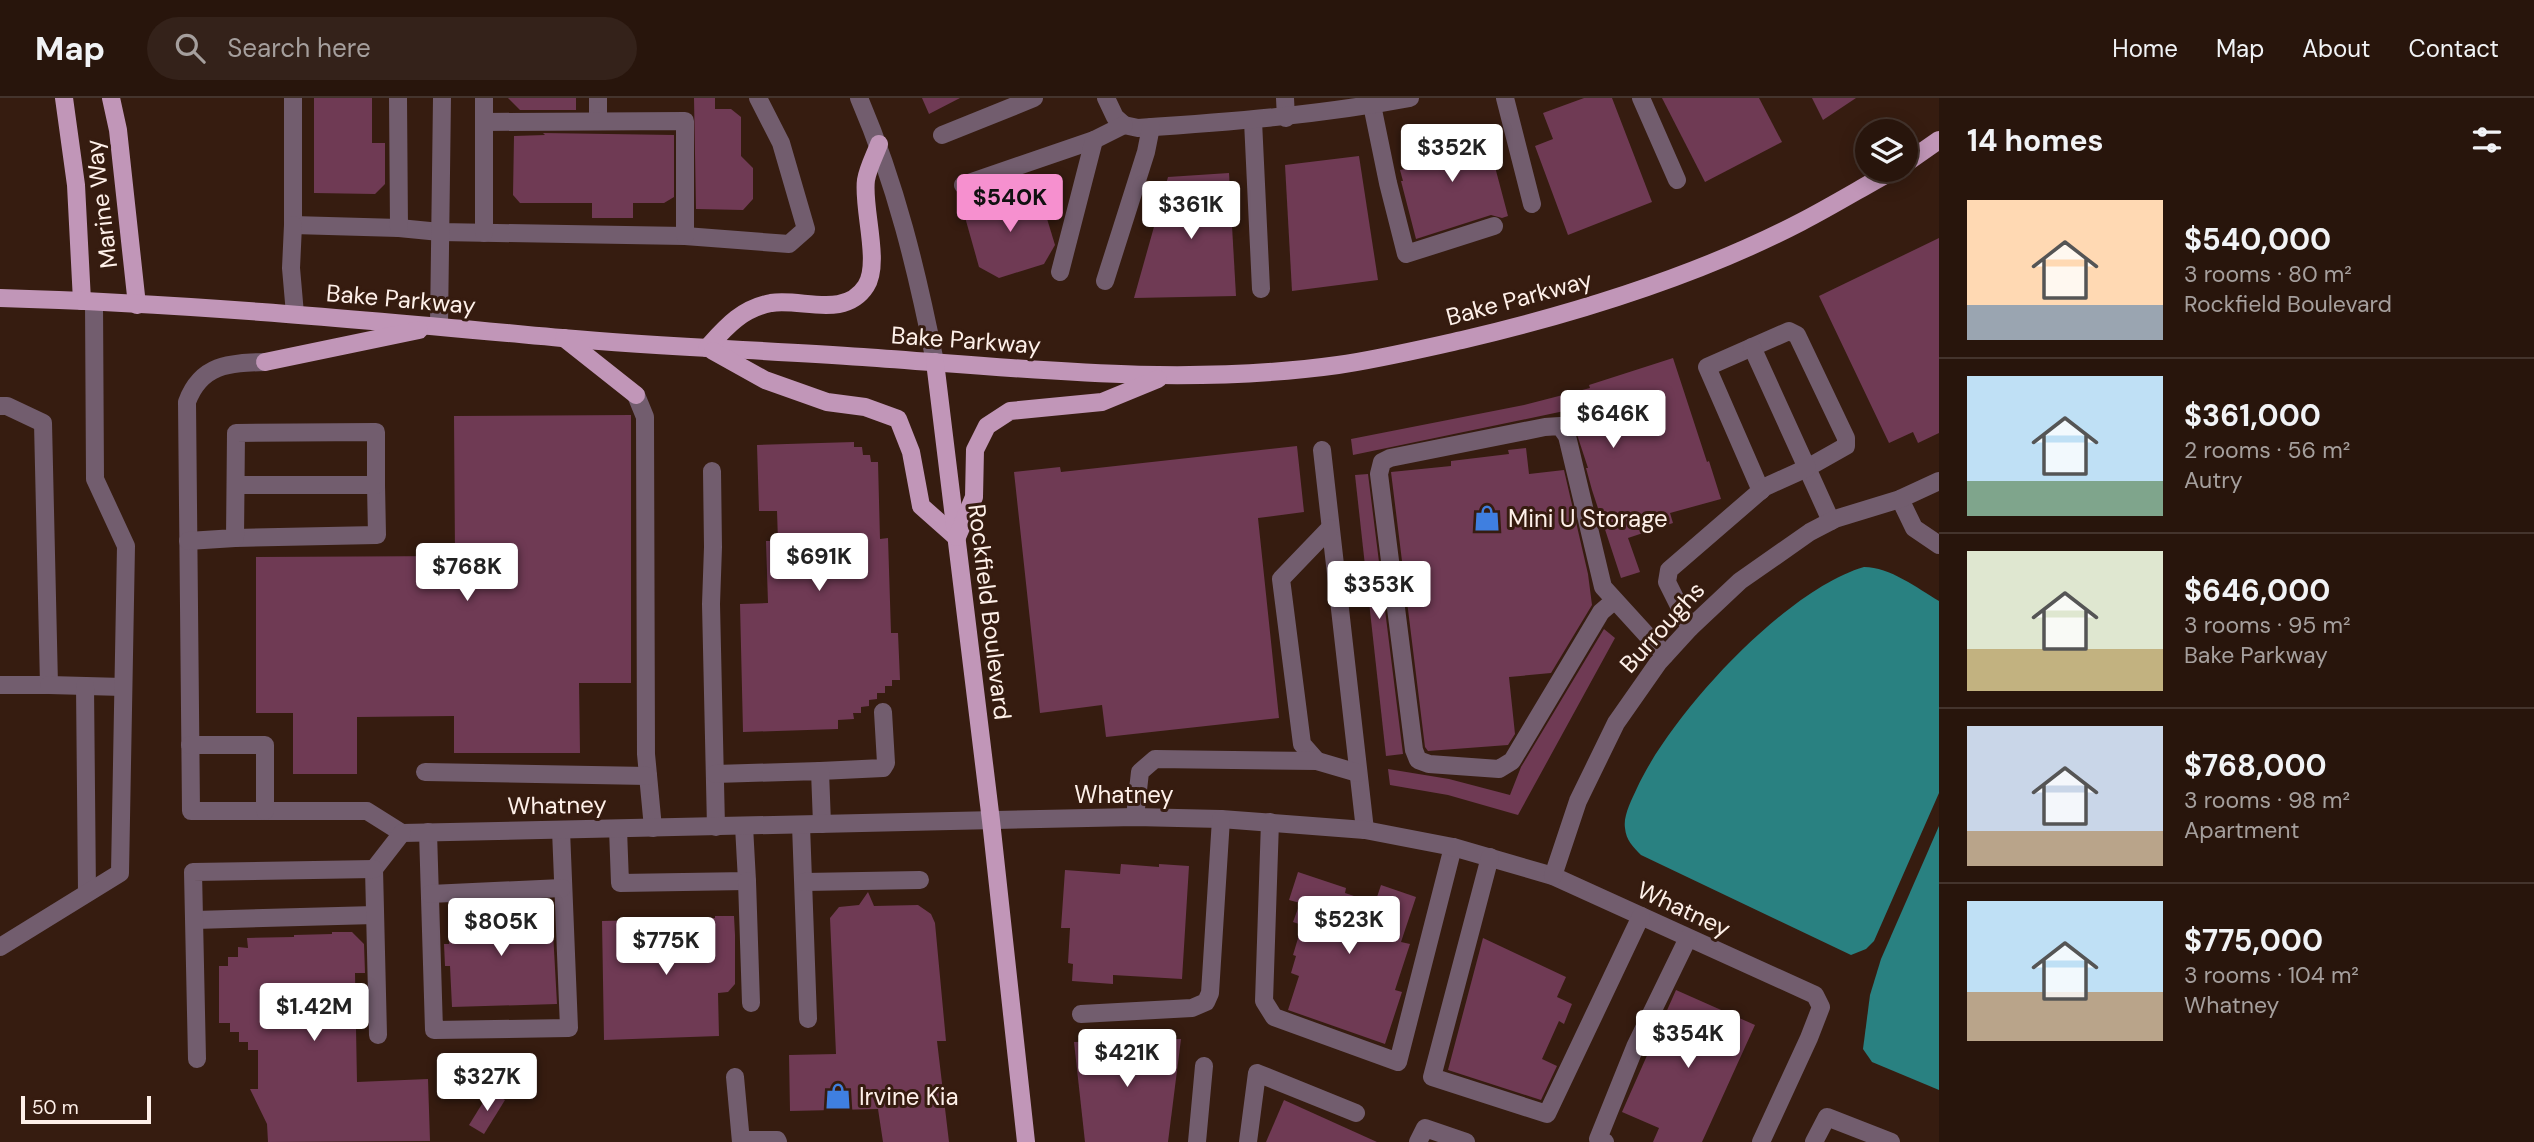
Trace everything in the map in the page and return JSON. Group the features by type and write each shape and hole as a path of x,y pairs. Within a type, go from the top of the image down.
{"main road":[{"name":"Marine Way","path":"64,98 88,302"},
{"name":"Marine Way","path":"111,98 118,130 137,305"},
{"path":"1918,155 1939,140"},
{"path":"879,144 866,180 872,266 867,285 854,298 834,306 771,303 737,316 707,348 765,380 827,402 865,407 898,419 911,452 921,506 956,537 974,497 975,450 987,426 1010,411 1102,402 1164,376"},
{"name":"Bake Parkway","path":"0,298 295,314 707,348 1164,376 1210,376 1338,365 1507,330 1583,308 1694,269 1747,247 1799,223 1872,182"},
{"path":"265,362 439,326"},
{"path":"564,338 636,395"},
{"name":"Rockfield Boulevard","path":"935,362 992,821 1026,1142"}],"street":[{"path":"293,98 291,268 295,314"},
{"path":"398,98 399,228"},
{"path":"439,326 442,98"},
{"path":"484,98 484,233"},
{"path":"598,98 598,121"},
{"path":"293,225 440,232 685,236 789,244 806,229 781,143 758,98"},
{"name":"Rockfield Boulevard","path":"859,98 879,144 912,252 935,362"},
{"path":"942,135 1034,98"},
{"path":"1106,98 1115,117 1124,125"},
{"path":"1285,98 1286,118"},
{"path":"963,184 1094,139 1124,125 1151,127 1286,118 1347,104 1372,105 1410,98"},
{"path":"1505,98 1532,204"},
{"path":"1641,98 1677,180"},
{"path":"1372,105 1406,254 1494,226"},
{"path":"484,122 685,121 685,236"},
{"path":"1253,121 1261,289"},
{"path":"1105,281 1146,152 1151,127"},
{"path":"1060,272 1094,139"},
{"path":"0,947 120,873 126,546 95,479 88,302"},
{"path":"1690,628 1667,582 1669,570 1761,491 1846,446 1846,438 1797,335 1789,331 1707,367 1761,491"},
{"path":"1752,347 1831,521"},
{"path":"265,362 236,363 217,368 204,375 192,387 187,402 191,811 367,811 402,833 374,869 378,1035"},
{"path":"636,395 645,418 646,741 653,828"},
{"path":"0,406 7,406 43,424 49,685"},
{"path":"1615,600 1601,612 1512,761 1499,769 1429,764 1418,760 1414,750 1379,474 1382,463 1390,458 1559,426 1567,436 1603,587 1615,600 1665,655"},
{"path":"188,541 377,535 376,432 236,433 235,538"},
{"path":"1321,450 1365,830"},
{"path":"712,471 716,827"},
{"name":"Burroughs","path":"1553,876 1578,802 1599,753 1622,713 1665,655 1690,628 1741,581 1786,548 1831,521 1900,499 1939,481"},
{"path":"236,485 376,485"},
{"path":"1900,499 1914,528 1939,545"},
{"path":"1317,761 1302,744 1282,579 1330,528"},
{"path":"0,685 123,687"},
{"path":"85,686 87,893"},
{"path":"715,774 883,768 886,763 883,712"},
{"path":"190,745 265,745 265,811"},
{"path":"1135,817 1140,772 1155,759 1317,761 1358,773"},
{"path":"820,771 821,824"},
{"path":"425,772 648,776"},
{"name":"Whatney","path":"402,833 1135,817 1221,819 1365,830 1453,847 1553,876 1815,995 1821,1007 1761,1142"},
{"path":"1081,1014 1192,1008 1206,1002 1210,993 1221,819"},
{"path":"1270,822 1265,1001 1267,1008 1274,1017 1398,1062 1453,847"},
{"path":"801,825 808,1019"},
{"path":"744,826 751,1003"},
{"path":"618,829 620,883 747,881"},
{"path":"428,832 434,1030 569,1028 561,830"},
{"path":"1490,857 1432,1077 1547,1114 1641,916"},
{"path":"197,1059 193,873 374,869"},
{"path":"804,882 920,880"},
{"path":"430,894 562,888"},
{"path":"195,920 375,915"},
{"path":"1605,1142 1598,1139 1602,1128 1636,1047 1688,938"},
{"path":"1196,1142 1204,1066"},
{"path":"1248,1142 1256,1073 1356,1113"},
{"path":"736,1077 741,1141 778,1142"},
{"path":"1814,1142 1826,1117 1891,1142"},
{"path":"1418,1142 1425,1128 1466,1142"}],"water":[{"path":"1864,567 1893,574 1939,601 1939,793 1874,941 1866,949 1851,955 1641,855 1628,840 1625,823 1630,802 1653,758 1676,725 1734,658 1800,601 1833,580"},
{"path":"1939,826 1939,1090 1872,1062 1863,1049 1870,995 1881,959"}],"building":[{"path":"314,98 372,98 372,143 385,143 385,184 375,194 314,193"},
{"path":"508,98 576,98 576,110 520,110"},
{"path":"694,98 715,98 715,109 731,109 741,117 741,156 753,168 753,199 743,210 696,209"},
{"path":"922,98 960,98 929,114"},
{"path":"1584,98 1612,98 1652,202 1568,235 1535,146 1553,139 1543,113"},
{"path":"1662,98 1759,98 1782,142 1705,182"},
{"path":"1812,98 1856,98 1823,120"},
{"path":"1485,129 1508,216 1502,218 1491,215 1416,239 1401,181 1400,170 1409,168 1405,151"},
{"path":"543,133 674,135 674,197 664,203 633,203 633,218 592,218 592,203 520,203 513,195 514,136 545,135"},
{"path":"1359,156 1378,280 1292,291 1285,165"},
{"path":"1229,173 1236,296 1134,298 1168,177"},
{"path":"1038,189 1055,245 1044,264 999,278 979,267 963,210"},
{"path":"1939,238 1939,433 1918,443 1913,432 1889,443 1819,296"},
{"path":"1673,358 1721,499 1670,513 1673,523 1628,538 1640,572 1621,578 1569,410 1353,455 1351,439 1524,405 1590,388 1589,385"},
{"path":"631,415 631,683 579,683 580,753 454,753 454,716 357,717 357,774 293,774 293,713 256,713 256,557 455,556 454,416"},
{"path":"854,442 854,447 862,447 863,455 870,455 871,462 878,462 880,539 888,538 891,633 898,633 900,680 892,680 892,686 885,686 885,693 877,693 877,699 869,700 869,706 861,707 861,713 853,713 854,719 838,720 838,729 743,732 740,604 768,603 766,541 778,541 777,511 759,511 757,445"},
{"path":"1297,446 1304,512 1258,518 1279,718 1106,737 1102,705 1040,713 1014,472 1060,467 1061,472"},
{"path":"1526,448 1529,474 1564,470 1588,574 1592,605 1551,673 1509,677 1515,734 1508,745 1428,751 1425,747 1391,472 1451,466 1451,461 1509,454 1508,450"},
{"path":"1368,474 1403,754 1386,756 1355,475"},
{"path":"1604,629 1615,638 1518,815 1448,795 1390,785 1388,769 1449,779 1510,795 1521,767"},
{"path":"1121,864 1189,866 1182,979 1113,975 1113,984 1072,981 1073,964 1068,963 1070,928 1061,928 1065,870 1120,874"},
{"path":"1298,872 1346,888 1345,893 1375,903 1381,885 1416,897 1401,942 1410,944 1395,990 1402,992 1385,1044 1288,1010 1299,976 1291,973 1302,925 1293,922 1300,903 1289,900"},
{"path":"868,892 874,906 918,905 931,914 935,923 946,1041 937,1041 949,1142 883,1142 878,1109 790,1111 789,1055 836,1054 830,918 839,907 859,905"},
{"path":"534,910 534,914 552,914 557,1004 452,1007 450,966 445,966 444,944 449,944 449,912"},
{"path":"734,916 735,935 735,984 728,992 718,993 719,1036 604,1040 602,921"},
{"path":"352,932 364,944 365,973 355,973 357,1082 428,1079 430,1141 268,1142 267,1124 250,1089 258,1089 258,1050 248,1050 248,1042 239,1042 239,1032 230,1032 230,1023 219,1023 219,966 228,966 228,957 238,957 238,947 248,948 247,938 294,937"},
{"path":"1483,938 1566,977 1557,997 1572,1004 1564,1024 1559,1021 1542,1059 1557,1066 1541,1100 1448,1070"},
{"path":"1676,990 1755,1025 1702,1142 1653,1142 1659,1128 1622,1112"},
{"path":"1181,1039 1168,1142 1085,1142 1074,1042"},
{"path":"490,1091 505,1100 484,1134 469,1125"},
{"path":"1284,1100 1377,1142 1266,1142"}],"place":[{"name":"Mini U Storage","path":"1487,518"},
{"name":"Irvine Kia","path":"838,1096"}]}
